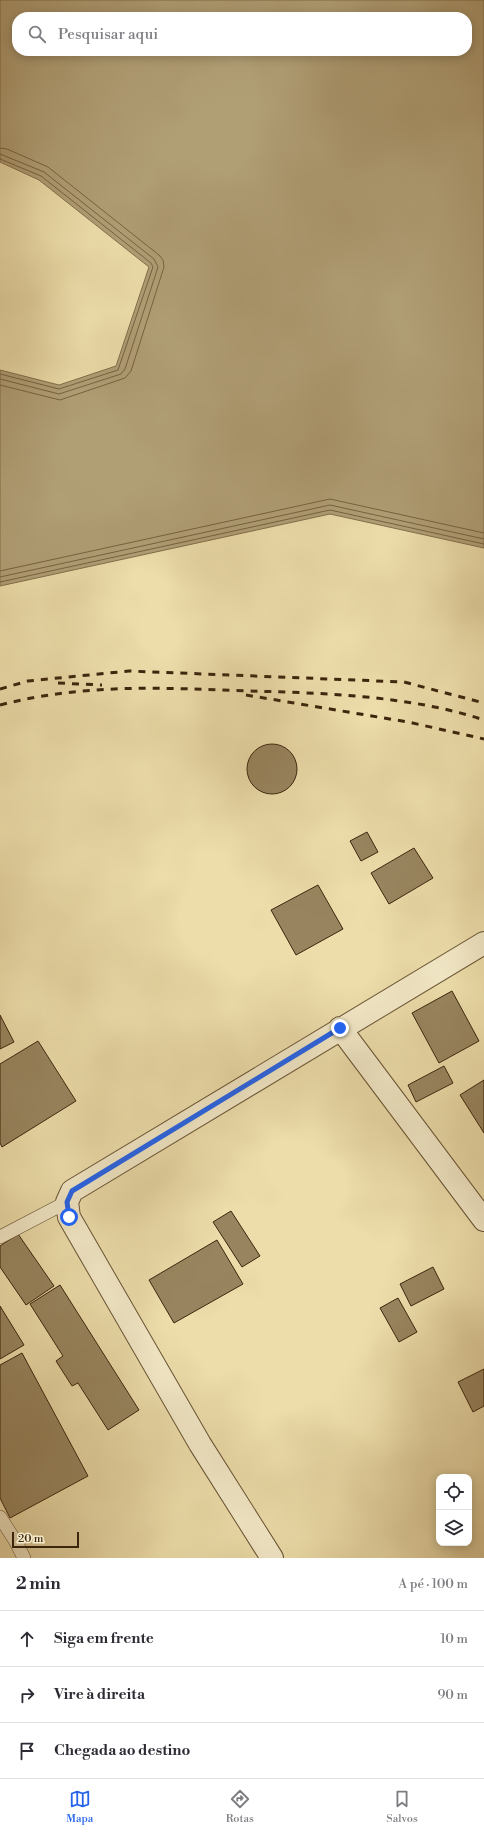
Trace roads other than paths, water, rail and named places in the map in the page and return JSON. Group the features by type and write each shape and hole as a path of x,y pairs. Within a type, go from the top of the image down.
{"street":[{"path":"272,1558 200,1444 73,1224 69,1217 67,1202 72,1191 340,1028 484,943"},
{"path":"340,1028 484,1220"}],"lane":[{"path":"0,1237 67,1202"},
{"path":"0,1518 16,1542 24,1558"}],"water":[{"path":"0,0 484,0 484,548 330,514 0,586 0,370 59,385 116,366 149,267 39,180 0,162"}],"railway":[{"path":"0,689 28,681 129,671 404,682 484,703"},
{"path":"58,683 102,685"},
{"path":"0,705 63,693 94,690 156,688 308,693 368,697 428,706 484,720"},
{"path":"246,695 408,722 484,739"}]}
